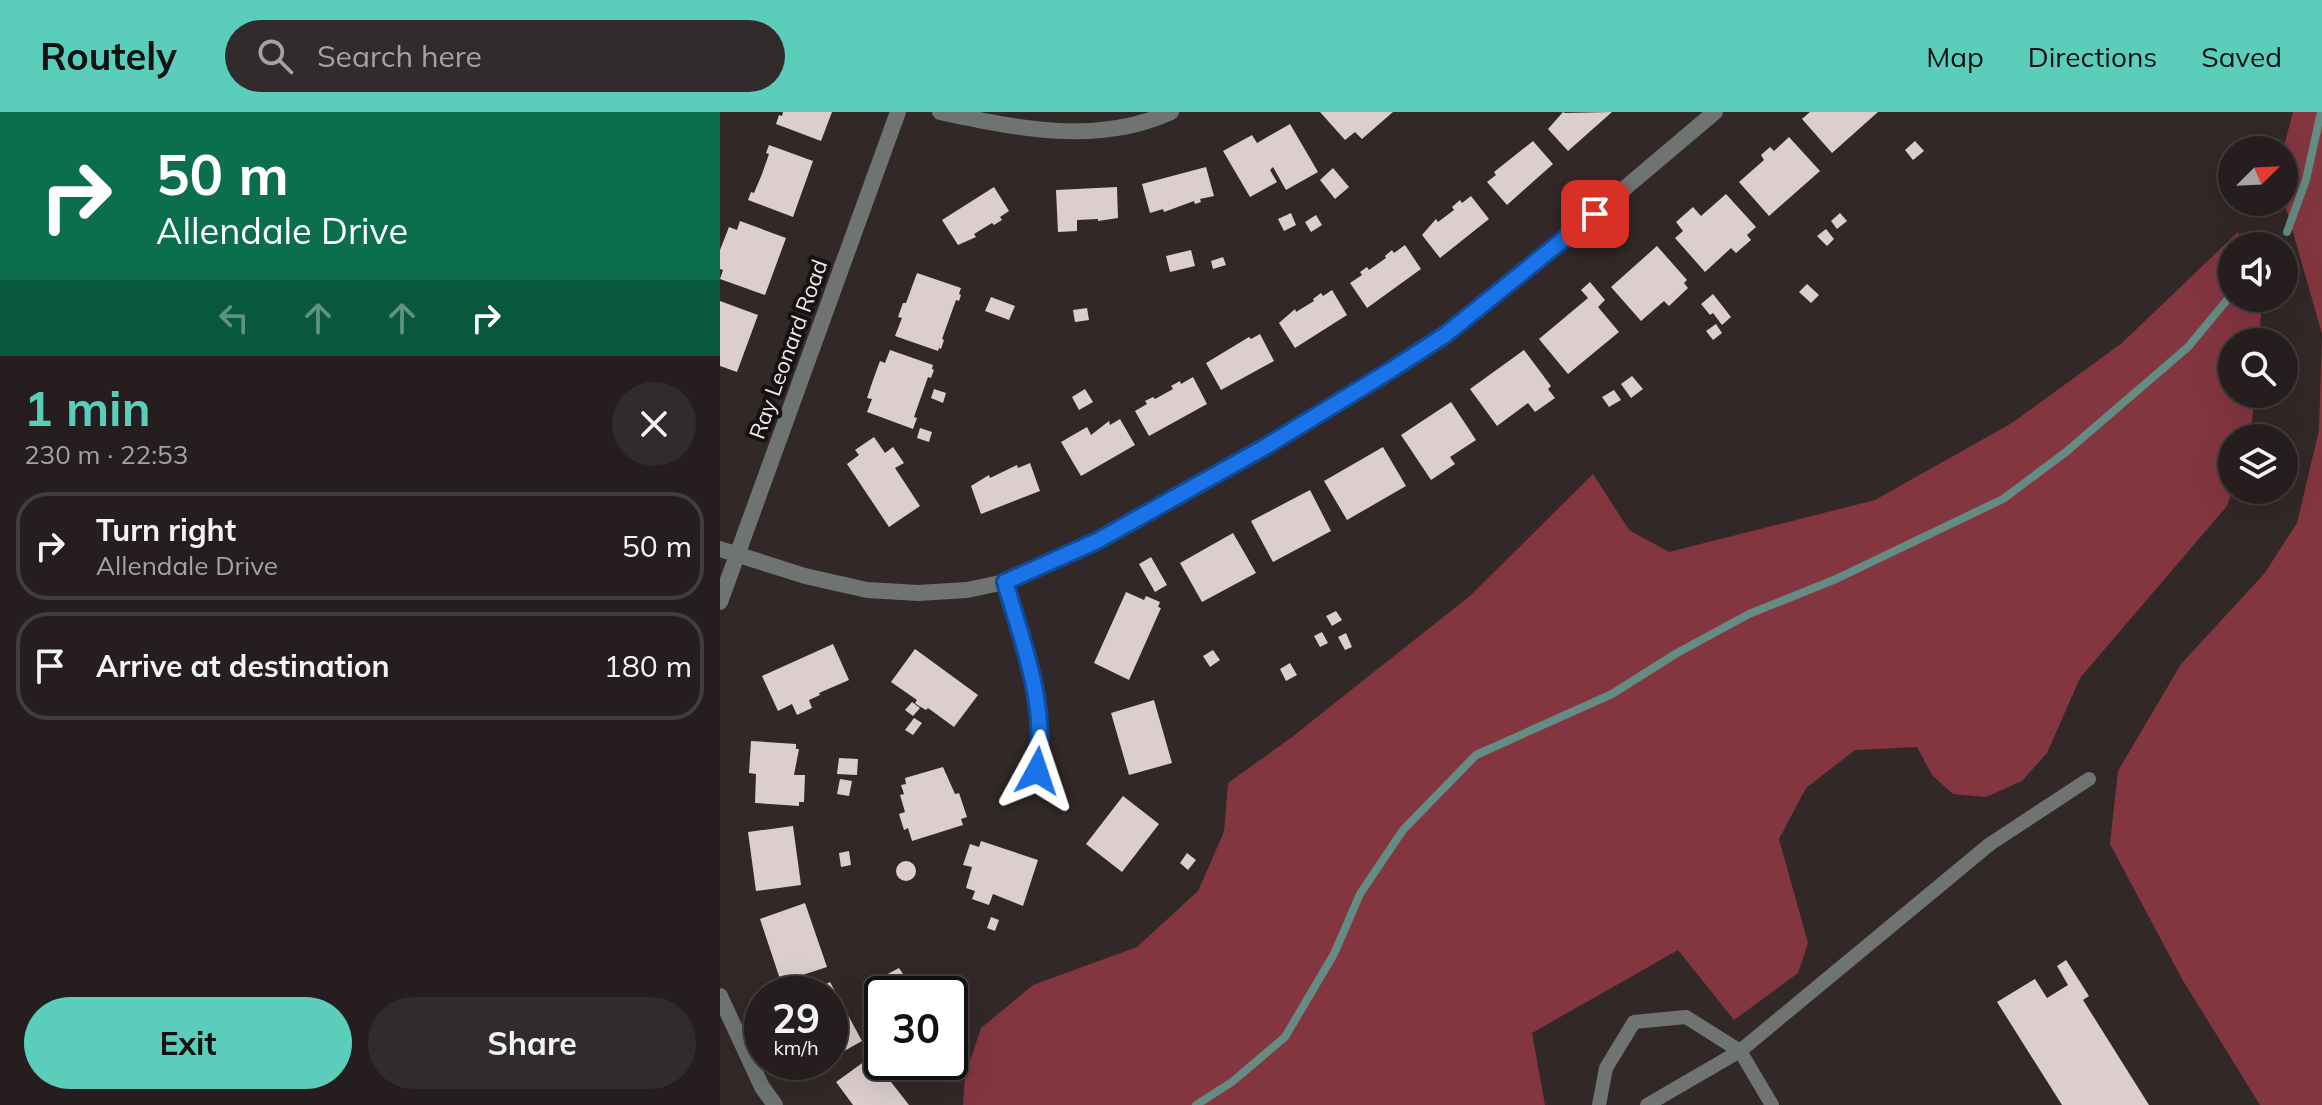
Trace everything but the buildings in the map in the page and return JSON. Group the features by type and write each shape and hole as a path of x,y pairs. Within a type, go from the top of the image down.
{"street":[{"name":"Ray Leonard Road","path":"720,602 728,552 898,112"},
{"path":"940,112 1005,126 1077,132 1124,127 1171,112"},
{"path":"728,552 805,576 867,590 918,593 967,590 1005,582 1097,541 1265,447 1434,342 1573,232 1715,112"},
{"path":"1005,582 1031,672 1040,719 1042,744 1037,771"},
{"path":"720,996 762,1087 775,1105"}],"lane":[{"path":"1647,1105 1740,1051 1990,844 2089,779"},
{"path":"1599,1105 1606,1068 1634,1022 1686,1017 1740,1051 1772,1105"}],"shaded area":[{"path":"2293,112 2322,112 2322,334 2298,250 2298,232 2293,232 2288,216 2298,216 2298,136 2287,136"},
{"path":"2218,251 2218,312 2261,312 2260,328 2218,328 2218,408 2253,408 2252,424 2218,424 2218,504 2227,506 2080,678 2047,753 2022,781 1986,797 1953,794 1932,775 1917,747 1855,750 1806,788 1779,839 1808,943 1798,973 1734,1020 1678,950 1532,1033 1545,1105 963,1105 965,1080 968,1080 968,1067 981,1028 1033,985 1137,947 1198,891 1224,832 1228,783 1292,737 1471,595 1593,474 1629,530 1669,552 1875,500 2012,423 2122,343"},
{"path":"2322,334 2322,1105 2260,1105 2182,979 2110,844 2118,771 2181,664 2264,574 2297,523 2319,430"}],"waterway":[{"path":"2287,232 2306,180 2321,112"},
{"path":"1196,1105 1232,1082 1285,1037 1334,954 1360,894 1403,830 1476,755 1612,694 1677,653 1749,614 1836,579 2003,499 2066,452 2188,347 2218,311"}],"route":[{"path":"1037,771 1042,744 1040,719 1031,672 1005,582 1097,541 1265,447 1391,370 1445,335 1595,214"}]}
